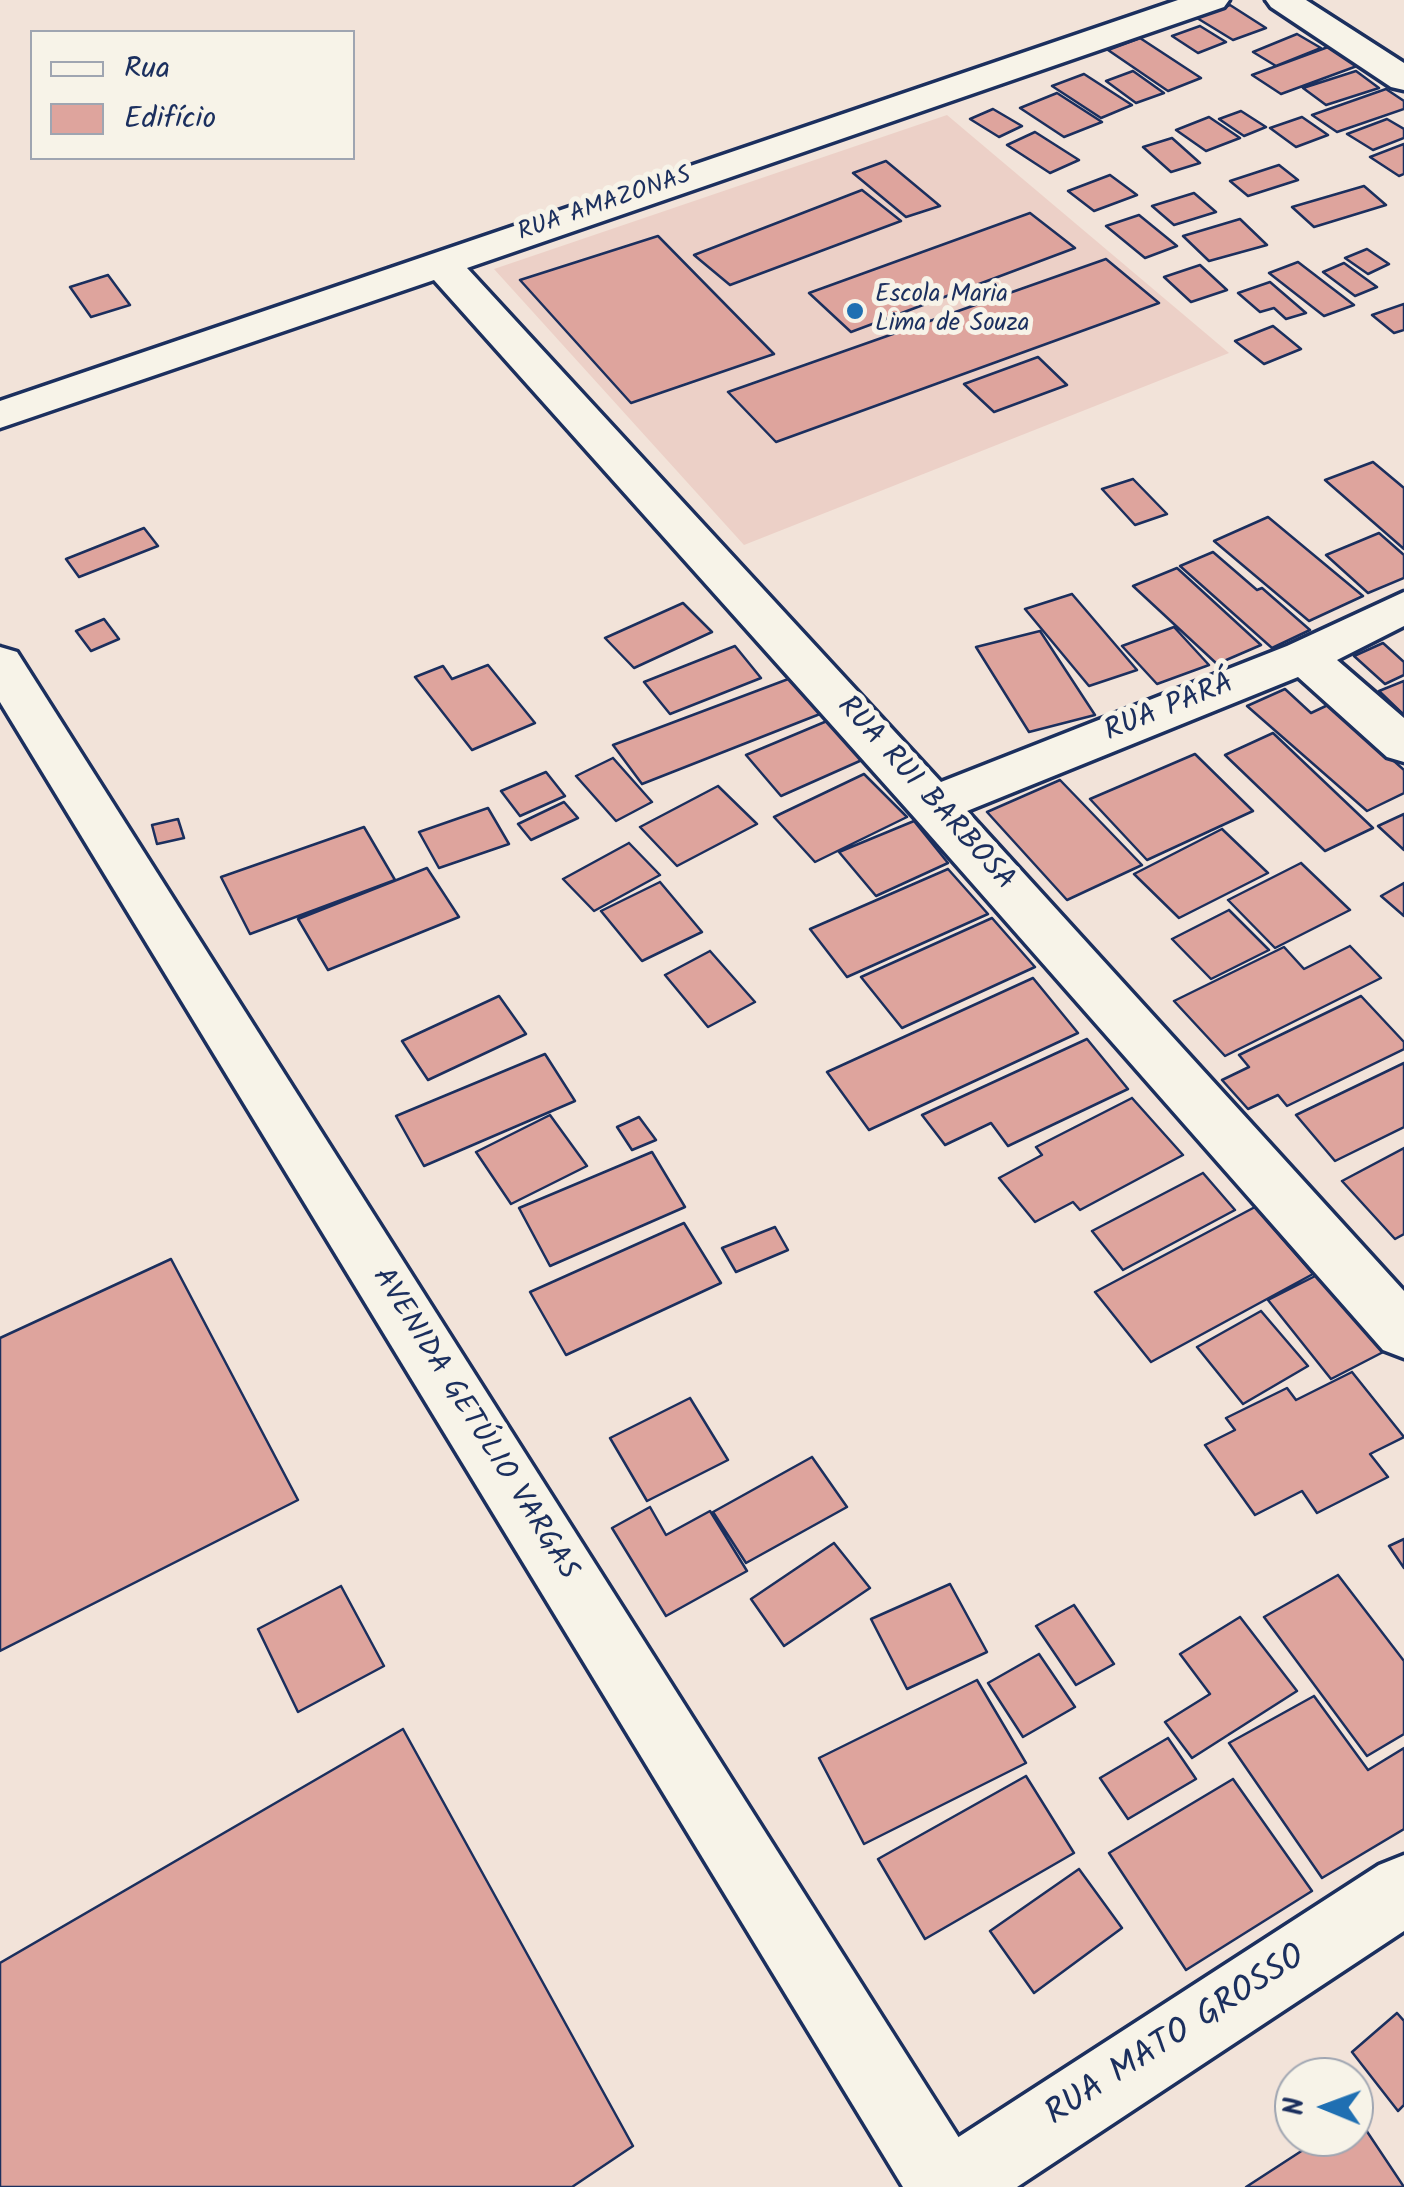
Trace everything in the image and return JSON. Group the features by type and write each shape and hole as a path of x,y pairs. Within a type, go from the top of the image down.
{"street":[{"name":"RUA AMAZONAS","path":"0,416 1212,0"},
{"path":"1283,0 1404,79"},
{"name":"RUA RUI BARBOSA","path":"440,262 1404,1332"},
{"name":"RUA PARÁ","path":"933,805 1304,657 1404,607"},
{"path":"1304,657 1404,745"},
{"name":"AVENIDA GETÚLIO VARGAS","path":"0,663 948,2187"},
{"name":"RUA MATO GROSSO","path":"948,2187 1404,1890"}],"shaded area":[{"name":"Escola Maria Lima de Souza","path":"947,115 1229,353 744,545 494,269"}],"building":[{"path":"1230,5 1266,28 1233,40 1197,18"},
{"path":"1200,26 1226,42 1198,53 1172,36"},
{"path":"1297,34 1321,48 1276,66 1253,52"},
{"path":"1140,38 1201,78 1168,91 1108,50"},
{"path":"1328,47 1357,66 1281,94 1252,75"},
{"path":"1133,71 1164,93 1136,103 1106,81"},
{"path":"1356,71 1379,88 1326,105 1303,88"},
{"path":"1084,74 1132,105 1101,118 1052,86"},
{"path":"1386,89 1404,101 1404,109 1337,132 1312,115"},
{"path":"1057,93 1102,122 1064,137 1020,108"},
{"path":"993,109 1022,126 999,137 970,119"},
{"path":"1241,111 1266,127 1244,136 1219,119"},
{"path":"1209,117 1240,138 1206,151 1176,130"},
{"path":"1302,117 1328,135 1296,147 1270,128"},
{"path":"1387,119 1404,129 1404,138 1373,150 1347,134"},
{"path":"1035,132 1079,160 1050,173 1007,145"},
{"path":"1172,138 1200,163 1171,172 1143,147"},
{"path":"1404,144 1404,174 1399,176 1370,157"},
{"path":"886,161 940,206 906,217 853,173"},
{"path":"1279,165 1298,180 1248,196 1230,181"},
{"path":"1110,175 1137,195 1094,211 1068,191"},
{"path":"1364,186 1386,205 1314,227 1292,207"},
{"path":"862,190 901,221 730,285 694,255"},
{"path":"1194,193 1216,212 1174,225 1152,206"},
{"path":"1030,213 1075,248 851,332 809,293"},
{"path":"1139,215 1177,246 1145,258 1106,226"},
{"path":"1240,219 1267,245 1209,261 1183,236"},
{"path":"658,236 774,354 631,403 520,280"},
{"path":"1367,249 1389,264 1368,274 1345,258"},
{"path":"1106,259 1159,303 776,442 728,392"},
{"path":"1298,262 1354,305 1324,316 1269,273"},
{"path":"1344,263 1377,287 1355,296 1323,272"},
{"path":"1200,265 1227,290 1191,302 1164,277"},
{"path":"108,275 130,305 91,317 70,287"},
{"path":"1270,282 1306,313 1286,319 1274,308 1260,312 1238,293"},
{"path":"1404,304 1404,330 1394,333 1372,315"},
{"path":"1273,326 1301,349 1264,364 1235,341"},
{"path":"1038,357 1067,385 994,412 964,384"},
{"path":"1373,462 1404,488 1404,549 1325,480"},
{"path":"1133,479 1167,514 1135,525 1102,489"},
{"path":"1268,517 1363,596 1309,621 1214,541"},
{"path":"144,528 158,546 79,577 66,559"},
{"path":"1379,533 1404,555 1404,578 1368,593 1326,555"},
{"path":"1213,552 1310,630 1272,648 1180,566"},
{"path":"1177,568 1261,645 1217,664 1133,586"},
{"path":"1072,594 1137,670 1089,686 1025,609"},
{"path":"683,603 712,632 634,668 605,638"},
{"path":"104,619 119,639 91,651 76,631"},
{"path":"1174,627 1209,665 1157,684 1122,646"},
{"path":"1040,631 1095,715 1029,732 976,647"},
{"path":"1383,643 1404,662 1404,675 1385,684 1354,656"},
{"path":"735,646 761,678 670,714 644,682"},
{"path":"488,665 535,723 472,750 415,677 443,666 452,679"},
{"path":"791,678 820,714 642,784 613,745"},
{"path":"1404,681 1404,715 1379,691"},
{"path":"1285,689 1311,713 1330,704 1404,770 1404,793 1367,811 1247,706"},
{"path":"827,721 862,760 781,796 746,755"},
{"path":"1273,733 1373,828 1325,851 1225,755"},
{"path":"1195,754 1253,811 1147,860 1090,799"},
{"path":"613,758 652,802 616,821 576,776"},
{"path":"546,772 565,796 520,816 501,791"},
{"path":"864,774 907,817 815,862 774,817"},
{"path":"1060,780 1142,865 1067,900 987,812"},
{"path":"718,786 757,824 677,866 640,827"},
{"path":"564,802 578,818 531,840 518,824"},
{"path":"488,808 509,844 439,868 419,832"},
{"path":"1404,814 1404,850 1378,826"},
{"path":"178,819 184,838 157,844 152,825"},
{"path":"914,821 948,863 876,896 839,852"},
{"path":"364,827 395,880 250,934 221,877"},
{"path":"1222,829 1268,873 1179,918 1134,874"},
{"path":"629,843 660,875 594,911 563,879"},
{"path":"1301,863 1350,910 1275,948 1228,900"},
{"path":"427,868 459,917 328,970 298,919"},
{"path":"948,869 988,914 847,977 810,929"},
{"path":"660,882 702,932 642,961 601,911"},
{"path":"1404,883 1404,916 1381,896"},
{"path":"1229,910 1269,950 1211,979 1172,939"},
{"path":"992,918 1035,967 902,1028 861,977"},
{"path":"1350,946 1381,978 1225,1056 1174,1001 1284,947 1304,969"},
{"path":"710,951 755,1002 708,1027 665,975"},
{"path":"1033,978 1078,1033 869,1130 827,1072"},
{"path":"499,996 526,1034 428,1080 402,1041"},
{"path":"1361,996 1404,1042 1404,1049 1287,1106 1278,1095 1248,1109 1222,1080 1249,1067 1239,1055"},
{"path":"1087,1039 1128,1089 1008,1146 991,1123 945,1145 922,1115"},
{"path":"545,1054 575,1101 424,1166 396,1116"},
{"path":"1404,1063 1404,1127 1335,1161 1296,1115"},
{"path":"1132,1098 1183,1155 1080,1210 1073,1202 1035,1222 999,1178 1042,1155 1036,1147"},
{"path":"550,1115 587,1166 511,1204 476,1152"},
{"path":"639,1117 656,1140 632,1150 617,1127"},
{"path":"1404,1148 1404,1234 1395,1239 1342,1181"},
{"path":"652,1152 685,1207 550,1266 519,1208"},
{"path":"1203,1173 1235,1210 1123,1270 1092,1231"},
{"path":"1255,1207 1313,1274 1151,1362 1095,1292"},
{"path":"684,1223 721,1283 566,1355 530,1292"},
{"path":"775,1227 788,1250 736,1272 722,1248"},
{"path":"171,1259 298,1500 0,1651 0,1338"},
{"path":"1327,1270 1391,1348 1331,1379 1268,1300"},
{"path":"1261,1311 1308,1366 1243,1404 1197,1347"},
{"path":"1352,1372 1404,1437 1370,1454 1388,1477 1317,1513 1302,1491 1255,1515 1205,1445 1235,1430 1226,1418 1287,1388 1296,1400"},
{"path":"690,1398 728,1460 647,1501 610,1438"},
{"path":"812,1457 847,1507 746,1563 713,1512"},
{"path":"650,1507 666,1535 710,1511 747,1571 666,1616 612,1528"},
{"path":"1404,1539 1404,1568 1389,1546"},
{"path":"834,1543 870,1588 784,1646 751,1599"},
{"path":"1338,1575 1404,1661 1404,1734 1367,1756 1264,1617"},
{"path":"950,1584 987,1652 907,1689 871,1619"},
{"path":"341,1586 384,1666 298,1712 258,1629"},
{"path":"1074,1605 1114,1664 1076,1685 1036,1626"},
{"path":"1240,1617 1297,1691 1192,1758 1165,1722 1210,1694 1180,1654"},
{"path":"1039,1654 1075,1707 1023,1737 988,1683"},
{"path":"977,1680 1026,1763 864,1844 819,1758"},
{"path":"1314,1696 1368,1770 1404,1748 1404,1829 1322,1878 1229,1743"},
{"path":"403,1729 633,2146 572,2187 0,2187 0,1963"},
{"path":"1168,1738 1196,1779 1128,1819 1100,1778"},
{"path":"1026,1776 1074,1853 925,1939 878,1859"},
{"path":"1233,1779 1312,1891 1186,1970 1109,1853"},
{"path":"1079,1869 1122,1928 1034,1993 990,1931"},
{"path":"1397,2013 1404,2021 1404,2105 1398,2111 1374,2080 1374,2057 1356,2057 1352,2052"},
{"path":"1374,2142 1404,2187 1246,2187 1292,2157 1374,2157"}],"place":[{"name":"Escola Maria Lima de Souza","path":"855,311"}]}
